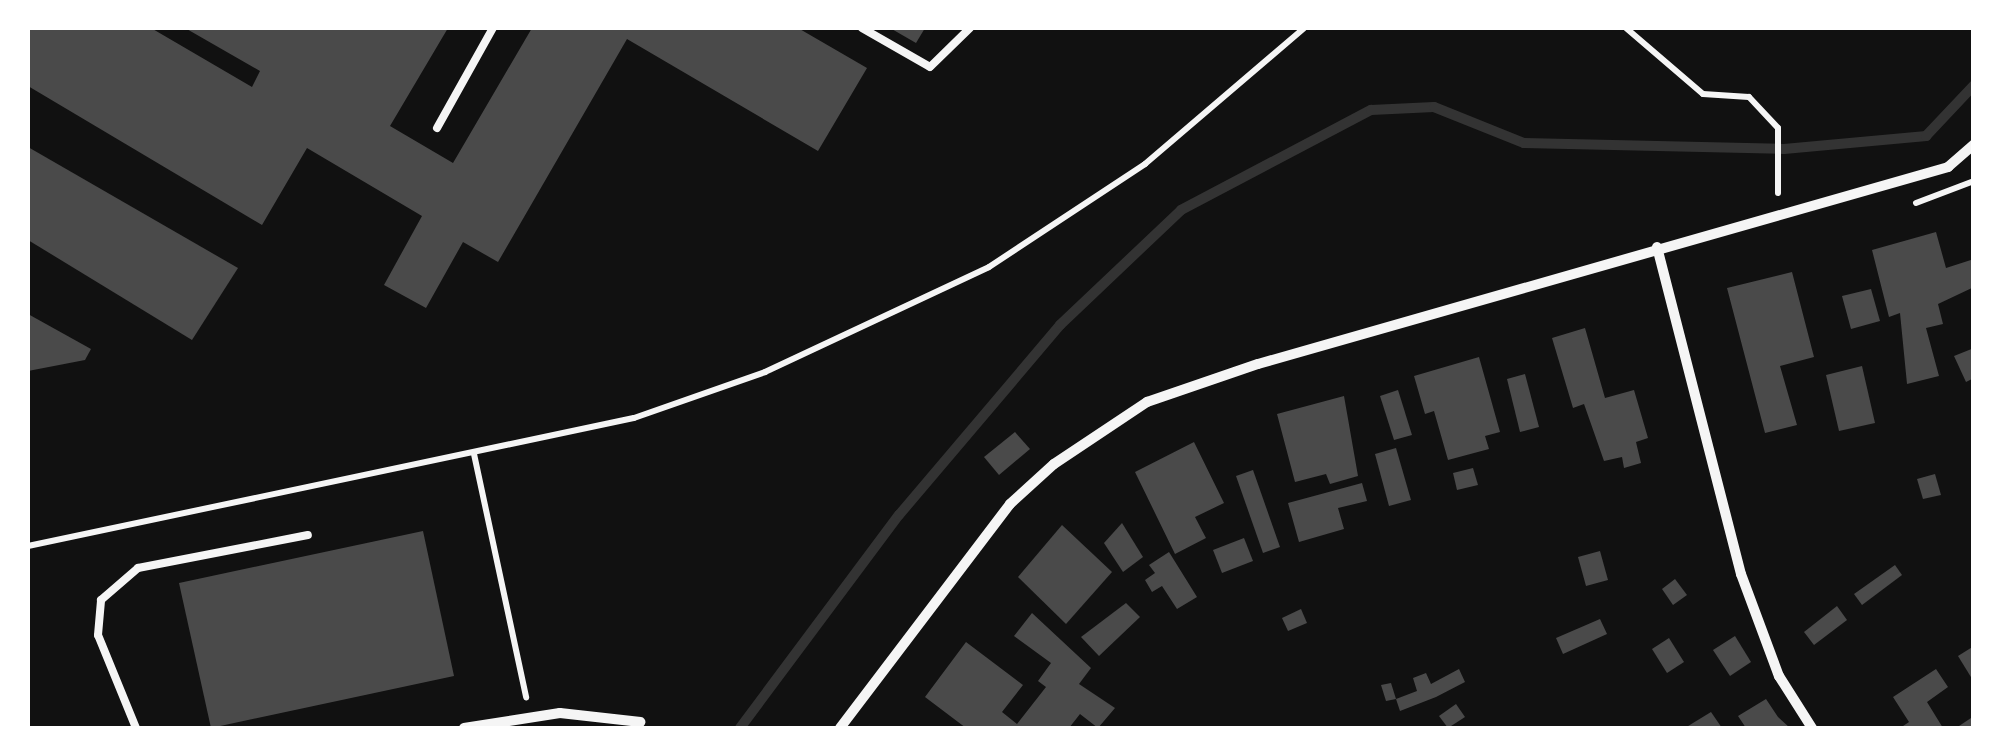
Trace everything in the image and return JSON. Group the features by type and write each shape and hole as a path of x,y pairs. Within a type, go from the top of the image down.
{"street":[{"path":"840,728 1010,504 1132,411 1258,364 1948,167 1974,144"},
{"path":"1657,247 1742,574 1779,676 1812,728"},
{"path":"464,728 560,713 640,722"}],"lane":[{"path":"436,128 493,28"},
{"path":"862,28 930,67 970,28"},
{"path":"136,728 98,635 101,600 138,568 308,535"}],"path":[{"path":"28,546 634,418 746,378 988,267 1145,164 1304,28"},
{"path":"1626,28 1703,94 1749,98 1778,128 1778,172"},
{"path":"1912,204 1974,181"},
{"path":"474,454 531,718"}],"building":[{"path":"28,28 151,28 252,87 260,71 185,28 448,28 390,126 453,163 532,28 798,28 867,68 818,151 627,39 498,262 463,242 426,308 384,285 422,216 307,148 262,225 28,86"},
{"path":"890,28 925,28 916,43"},
{"path":"28,147 238,268 192,340 28,240"},
{"path":"1936,232 1946,268 1974,259 1974,287 1938,304 1943,324 1926,328 1939,376 1907,384 1900,313 1889,317 1872,250"},
{"path":"1792,272 1814,357 1780,366 1797,425 1765,433 1727,288"},
{"path":"1871,289 1880,321 1851,329 1842,296"},
{"path":"28,314 91,349 85,360 28,371"},
{"path":"1585,328 1605,398 1634,390 1648,438 1636,442 1641,463 1624,468 1622,457 1604,461 1584,404 1573,408 1552,338"},
{"path":"1974,348 1974,378 1966,382 1954,356"},
{"path":"1479,357 1500,432 1485,436 1489,449 1448,460 1434,411 1425,414 1414,376"},
{"path":"1862,366 1875,423 1839,431 1826,375"},
{"path":"1525,374 1539,427 1520,432 1507,379"},
{"path":"1398,390 1412,435 1394,440 1380,396"},
{"path":"1344,396 1358,476 1330,484 1326,474 1295,482 1277,414"},
{"path":"1015,432 1030,449 999,475 984,457"},
{"path":"1194,442 1224,503 1195,517 1206,538 1175,554 1135,472"},
{"path":"1396,448 1411,500 1389,506 1375,454"},
{"path":"1473,468 1478,485 1457,490 1453,473"},
{"path":"1253,470 1280,547 1263,553 1236,476"},
{"path":"1935,474 1941,495 1923,499 1917,479"},
{"path":"1362,483 1367,501 1338,508 1344,529 1299,542 1288,503"},
{"path":"1122,523 1143,557 1123,572 1104,543"},
{"path":"1062,525 1112,572 1066,624 1018,577"},
{"path":"423,531 454,676 211,728 179,583"},
{"path":"1244,538 1253,561 1222,573 1213,550"},
{"path":"1600,551 1608,580 1586,586 1578,557"},
{"path":"1169,552 1197,597 1177,609 1162,586 1152,592 1145,580 1155,573 1149,565"},
{"path":"1895,565 1902,575 1862,605 1854,594"},
{"path":"1675,579 1687,595 1673,605 1662,589"},
{"path":"1126,603 1140,617 1099,656 1081,637"},
{"path":"1837,606 1847,620 1814,645 1804,632"},
{"path":"1301,609 1307,623 1288,631 1282,618"},
{"path":"1032,613 1091,668 1079,684 1115,708 1098,728 1080,714 1069,728 966,728 925,697 966,642 1023,685 1002,712 1017,724 1046,687 1038,681 1051,663 1014,636"},
{"path":"1600,619 1607,634 1563,654 1556,638"},
{"path":"1735,636 1751,662 1730,676 1713,650"},
{"path":"1669,638 1684,662 1667,673 1652,649"},
{"path":"1974,646 1974,682 1958,656"},
{"path":"1459,669 1465,682 1400,711 1396,699 1417,691 1413,678 1426,673 1431,684"},
{"path":"1936,669 1948,687 1927,702 1943,728 1900,728 1909,722 1893,697"},
{"path":"1391,683 1396,699 1386,701 1381,685"},
{"path":"1766,699 1790,728 1746,728 1738,716"},
{"path":"1456,704 1465,717 1448,728 1439,716"},
{"path":"1711,712 1722,728 1685,728 1693,723"},
{"path":"1971,718 1974,728 1956,728"}],"waterway":[{"path":"740,728 899,515 1060,325 1181,210 1371,110 1434,107 1524,143 1784,149 1926,136 1974,85"}]}
